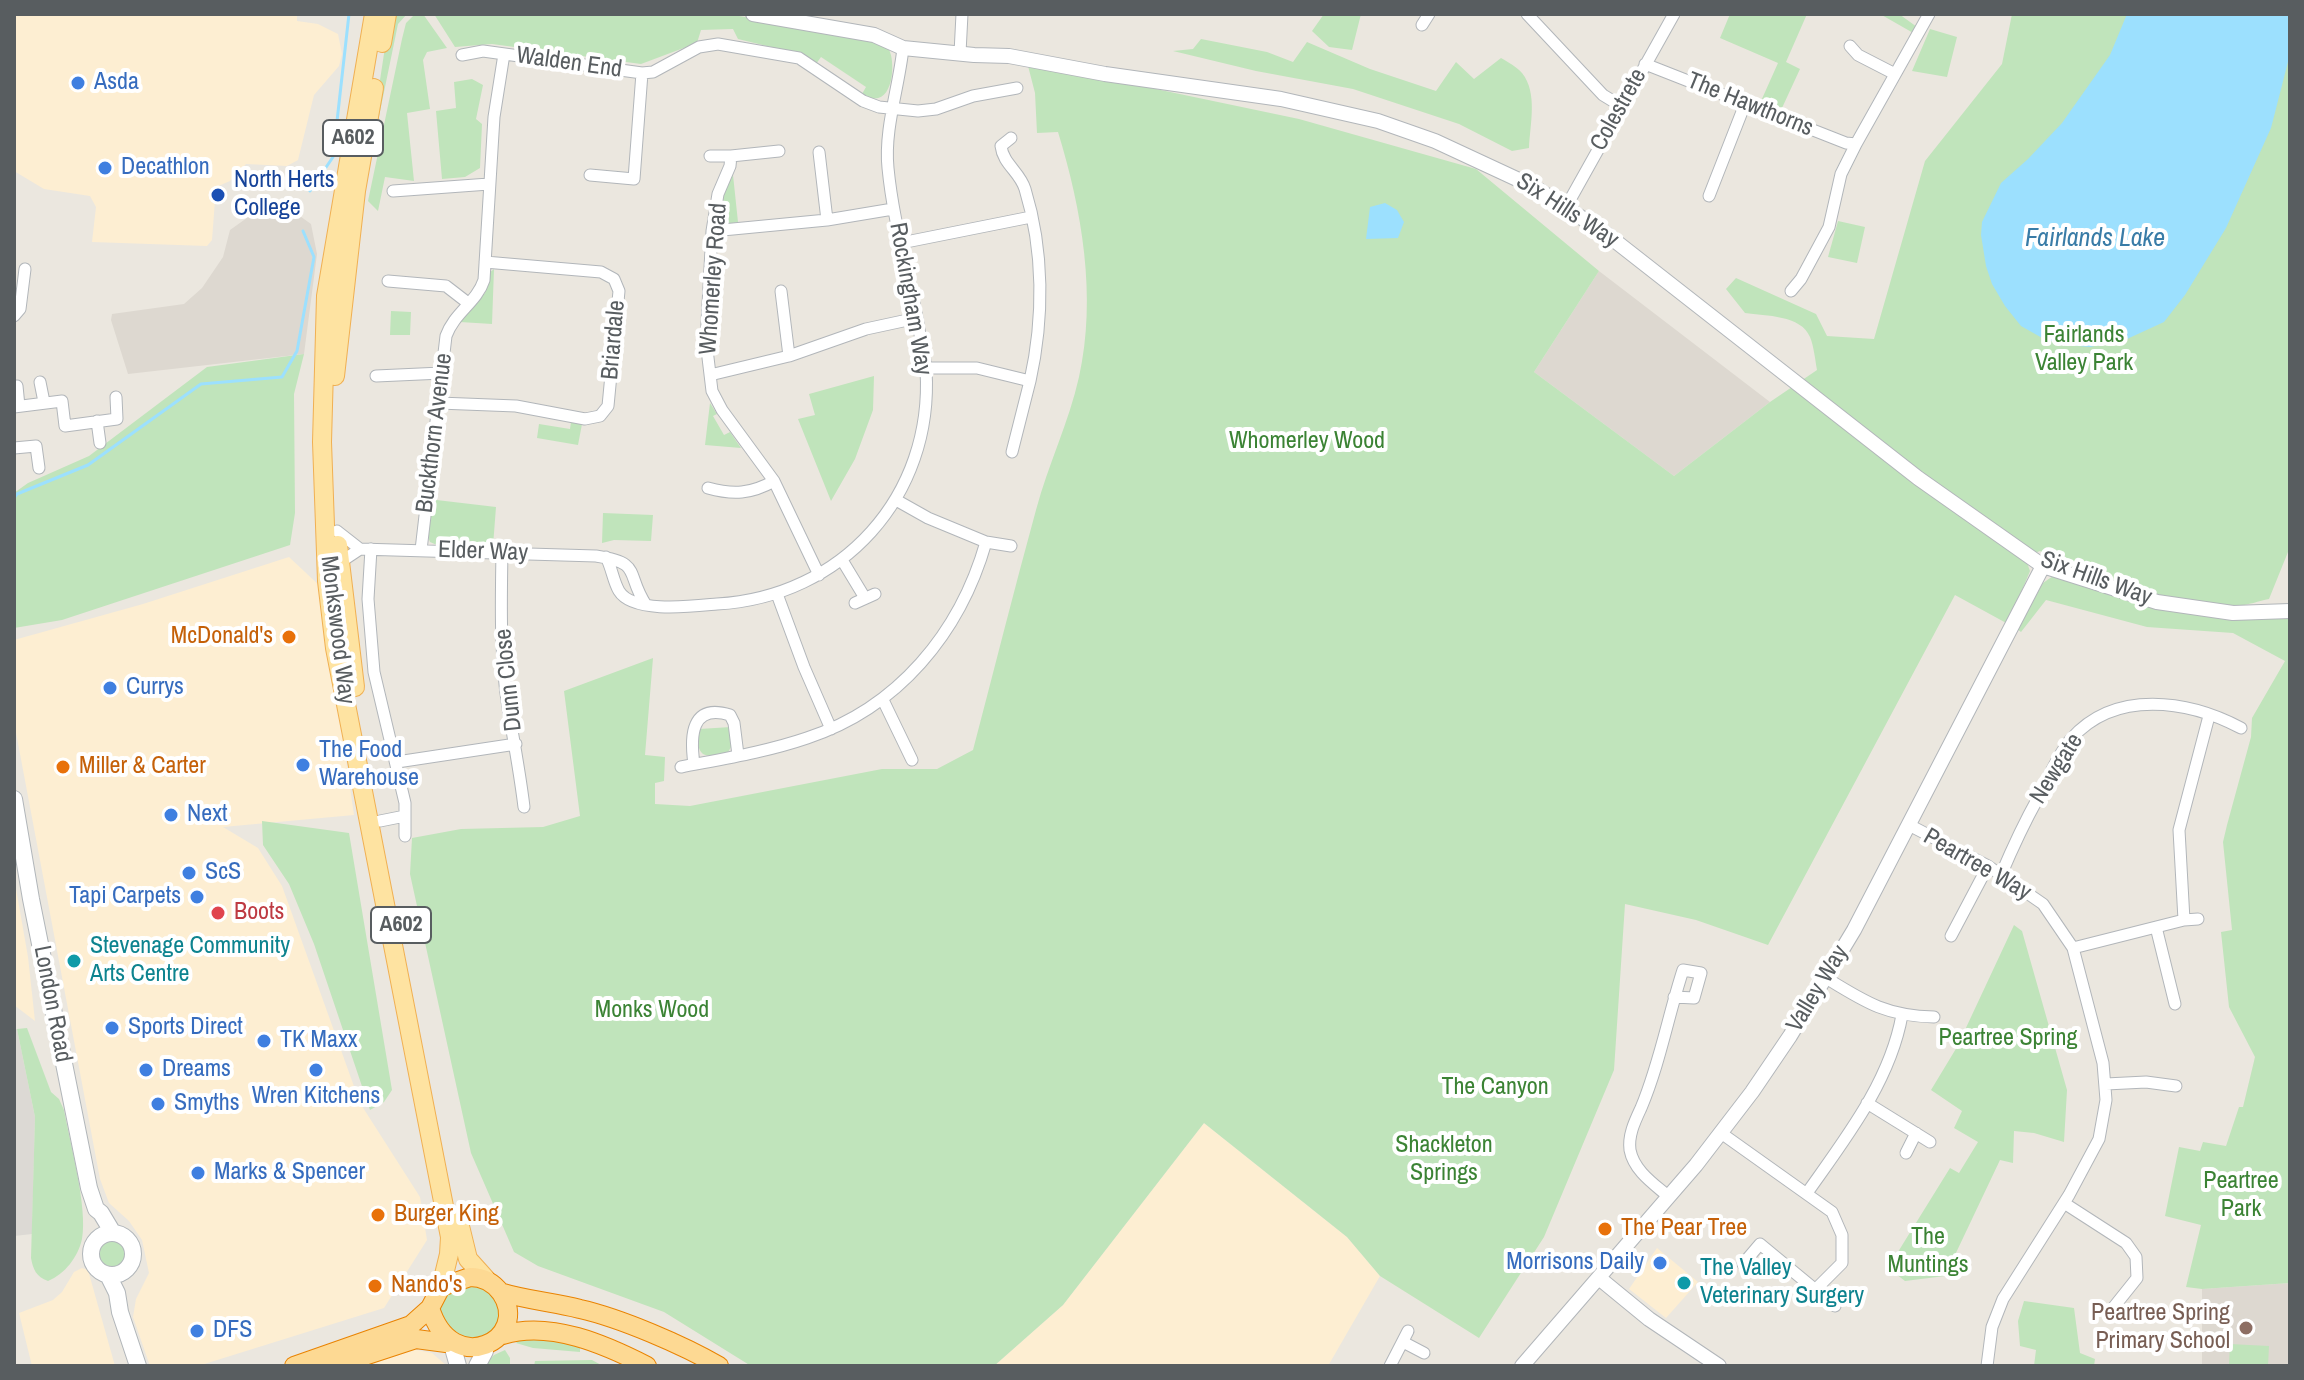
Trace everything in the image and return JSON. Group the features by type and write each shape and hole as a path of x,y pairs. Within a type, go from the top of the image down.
{"highway":[{"path":"294,1366 411,1325 430,1308 441,1287 461,1278 493,1286 521,1298 580,1309 618,1321 719,1366"},
{"path":"334,1366 416,1339 452,1353 469,1353 481,1358 503,1335 509,1315 507,1305 493,1286"},
{"path":"430,1308 438,1333 452,1353"},
{"path":"503,1335 529,1330 570,1336 604,1346 647,1366"}],"main road":[{"name":"Monkswood Way","path":"374,14 326,296 322,442 327,581 335,648 450,1237 447,1268 441,1287"},
{"name":"Monkswood Way","path":"387,14 356,191 338,341 333,443 339,563 351,664 464,1249 468,1259 493,1286"},
{"name":"London Road","path":"14,799 89,1188 96,1209 101,1213 106,1236"},
{"path":"117,1293 133,1259 132,1247 124,1236 106,1236 93,1246 92,1259 100,1271 108,1275 117,1293 138,1366"},
{"path":"108,1275 125,1271"}],"street":[{"name":"Six Hills Way","path":"753,14 874,35 903,48 960,46 1105,74 1281,99 1329,108 1406,130 1509,174 1566,207 1645,263 1918,478 2043,566 2157,602 2233,613 2290,611"},
{"path":"1422,25 1429,14"},
{"path":"1527,14 1603,95 1621,106"},
{"name":"Colestrete","path":"1566,207 1674,14"},
{"path":"1791,291 1801,279 1829,227 1841,174 1925,16"},
{"path":"960,46 962,18"},
{"name":"Walden End","path":"462,55 483,51 642,73 653,72 709,44 733,45 799,58 863,101 918,111 1017,88"},
{"path":"1850,46 1858,55 1895,74"},
{"name":"Rockingham Way","path":"646,605 727,604 777,594 819,575 842,560 874,529 896,500 911,470 923,427 926,368 893,209 888,165 903,48"},
{"name":"Buckthorn Avenue","path":"421,550 449,328 482,286 494,117 504,54"},
{"name":"The Hawthorns","path":"1645,64 1846,143 1856,144"},
{"path":"590,175 634,179 642,73"},
{"path":"1709,196 1745,104"},
{"path":"1011,138 1001,146 1002,156 1022,180 1038,260 1040,312 1030,381 1012,452"},
{"path":"710,156 779,151"},
{"path":"819,152 827,220"},
{"name":"Whomerley Road","path":"731,156 716,203 712,231 706,323 712,391 722,410 774,481 819,575"},
{"path":"393,191 489,184"},
{"path":"712,231 827,220 893,209"},
{"path":"901,243 1031,217"},
{"name":"Briardale","path":"439,403 516,406 585,419 600,416 608,406 619,291 614,279 601,272 485,262"},
{"path":"14,316 20,309 25,269"},
{"path":"388,281 446,286 468,303"},
{"path":"781,291 789,356"},
{"path":"710,375 789,356 866,329 917,318"},
{"path":"926,368 977,368 1030,381"},
{"path":"376,376 442,373"},
{"path":"40,382 44,402"},
{"path":"17,386 17,406 62,401 65,426 117,419 116,397"},
{"path":"97,421 100,443"},
{"path":"14,448 36,446 39,468"},
{"path":"708,488 721,492 755,491 774,481"},
{"path":"896,500 928,518 986,542 1011,546"},
{"path":"337,531 365,549"},
{"path":"681,767 805,739 831,729 883,700 933,650 953,623 970,592 986,542"},
{"path":"339,563 365,549"},
{"path":"365,549 374,672 397,762 405,836"},
{"name":"Elder Way","path":"365,549 606,557"},
{"name":"Dunn Close","path":"502,552 503,654 524,807"},
{"path":"606,557 622,561 631,570 646,605"},
{"path":"606,557 618,590 629,600 646,605"},
{"path":"842,560 865,598"},
{"name":"Valley Way","path":"1522,1366 1669,1197 1775,1059 1826,978 2043,566"},
{"path":"777,594 831,729"},
{"path":"883,700 912,760"},
{"name":"Newgate","path":"2001,875 2012,847 2056,763 2084,727 2118,709 2152,703 2169,704 2241,728"},
{"path":"694,764 694,726 704,714 730,715 738,755"},
{"path":"2184,920 2179,830 2209,716"},
{"path":"397,762 516,744"},
{"path":"380,821 405,816"},
{"name":"Peartree Way","path":"1909,825 1988,866 2043,904 2073,948 2097,1034 2106,1084 2099,1139 2064,1203 2003,1299 1992,1327 1987,1366"},
{"path":"1951,936 1988,866"},
{"path":"2073,948 2198,919"},
{"path":"2156,927 2175,1004"},
{"path":"1826,978 1870,1005 1902,1015 1934,1017"},
{"path":"1669,1197 1639,1170 1629,1143 1662,1048 1674,997"},
{"path":"1807,1193 1867,1103 1891,1056 1902,1015"},
{"path":"2106,1084 2146,1082 2176,1086"},
{"path":"1867,1103 1930,1142"},
{"path":"1721,1133 1832,1212 1842,1235 1842,1263 1816,1289"},
{"path":"1906,1153 1916,1133"},
{"path":"2064,1203 2126,1243 2136,1257 2137,1278 2113,1308"},
{"path":"1743,1264 1760,1244 1835,1306"},
{"path":"1599,1278 1649,1319 1719,1366"},
{"path":"1390,1366 1406,1337 1424,1353"}],"shaded area":[{"path":"14,14 297,14 297,21 318,24 338,34 342,54 339,66 314,95 298,160 287,166 246,164 230,181 216,187 212,240 207,246 92,242 96,207 90,196 44,189 14,171"},
{"path":"268,211 297,214 311,224 317,254 304,354 128,374 111,320 112,314 184,304 202,288 223,257 230,230 251,215"},
{"path":"1599,271 1770,402 1674,476 1534,372"},
{"path":"289,557 321,587 354,815 223,827 258,848 282,886 360,1103 420,1197 427,1240 384,1308 198,1366 150,1366 133,1317 136,1299 149,1273 142,1240 129,1221 109,1203 100,1179 14,722 14,640 143,604"},
{"path":"14,877 28,957 35,1021 14,1005"},
{"path":"17,1029 35,1117 32,1234 14,1236 14,1030"},
{"path":"1204,1123 1347,1237 1380,1276 1328,1366 994,1366 1063,1305"},
{"path":"1657,1248 1698,1282 1666,1318 1629,1289"},
{"path":"82,1268 88,1270 115,1366 32,1366 19,1313 53,1300 74,1272"},
{"name":"Peartree Spring Primary School","path":"2290,1283 2290,1366 2202,1366 2202,1289"},
{"path":"412,1349 432,1353 447,1366 356,1366"}],"green space":[{"path":"390,14 407,14 398,24 377,126 372,133"},
{"path":"415,14 423,14 447,48 427,52 423,60 430,109 407,113 414,181 385,177 378,211 368,201 406,23"},
{"path":"434,14 727,14 873,38 889,50 892,74 886,92 881,97 873,98 862,94 866,87 821,57 816,64 800,54 738,39 733,29 701,30 697,43 641,64 492,44 455,47"},
{"path":"1324,14 1361,14 1352,50 1329,47 1312,31"},
{"path":"1730,14 1807,14 1786,62 1800,69 1782,108 1761,101 1778,63 1720,38"},
{"path":"1880,14 1899,14 1917,27 1915,34"},
{"path":"2012,14 2290,14 2290,547 2269,599 2238,606 2164,598 2109,581 2040,551 2025,557 2030,571 2008,624 1955,595 1768,945 1696,920 1625,904 1614,1070 1544,1237 1479,1338 1380,1276 1347,1237 1204,1123 1063,1305 994,1366 751,1366 664,1312 538,1266 514,1252 471,1153 410,874 412,838 461,829 543,827 580,816 564,691 653,658 645,755 665,757 664,781 655,783 655,804 690,806 882,769 937,769 973,750 1036,510 1075,394 1087,316 1080,223 1067,162 1058,132 1037,133 1035,93 1027,62 1299,119 1476,169 1599,271 1534,372 1674,476 1817,370 1811,341 1805,330 1799,324 1782,318 1745,313 1726,289 1736,278 1816,314 1827,336 1874,339 1925,161 2002,64"},
{"path":"1930,29 1957,37 1947,77 1912,71"},
{"path":"1201,39 1267,52 1293,62 1307,42 1370,69 1436,91 1456,62 1474,79 1501,58 1522,73 1530,90 1529,148 1512,151 1459,124 1353,89 1256,71 1173,51 1193,49"},
{"path":"472,79 483,85 476,119 482,124 480,168 465,177 442,179 436,111 456,108 454,82"},
{"path":"733,175 738,222 728,224 719,214"},
{"path":"1838,221 1865,227 1857,263 1828,257"},
{"path":"494,269 492,324 460,322 485,293 489,273"},
{"path":"391,311 411,312 410,335 390,335"},
{"path":"304,354 294,394 295,513 290,545 62,620 14,628 14,493 28,483 89,456 207,367"},
{"path":"874,376 873,410 855,459 831,501 798,419 815,415 809,394"},
{"path":"710,403 717,414 713,416 724,435 730,432 741,448 705,445"},
{"path":"571,422 582,424 578,445 537,438 539,424 570,429"},
{"path":"428,499 496,507 493,546 437,545 430,542 425,529"},
{"path":"603,513 653,515 651,541 614,540 602,543"},
{"name":"Peartree Park","path":"2053,576 2122,598 2290,616 2290,1283 2202,1289 2186,1287 2201,1225 2165,1216 2179,1147 2200,1151 2203,1142 2226,1146 2239,1107 2243,1107 2255,1057 2229,1007 2221,932 2232,930 2223,842 2251,737 2252,718 2285,661 2233,633 2147,627 2046,600 2021,632 2017,629 2043,583"},
{"path":"731,727 731,747 727,754 711,756 702,753 698,745 699,729"},
{"path":"262,821 349,833 392,1090 384,1102 370,1110 314,944 289,884 263,845"},
{"path":"2014,925 2022,931 2067,1090 2064,1142 2014,1131 2013,1163 2000,1160 1945,1276 1905,1281 1888,1268 1950,1168 1959,1173 1978,1142 1954,1128 1962,1111 1931,1090 1957,1047"},
{"path":"27,1028 51,1092 64,1110 83,1210 82,1239 77,1252 65,1269 48,1281 36,1272 31,1258 35,1117 17,1029"},
{"path":"113,1239 123,1243 127,1253 123,1263 113,1267 103,1263 99,1253 103,1243"},
{"path":"473,1283 495,1295 502,1320 482,1344 441,1328 441,1309 445,1297"},
{"path":"2024,1301 2074,1308 2080,1353 2095,1359 2094,1366 2034,1366 2036,1350 2020,1346 2018,1321"},
{"path":"531,1334 580,1345 580,1352 533,1348 516,1343 521,1337"},
{"path":"2230,1344 2269,1346 2268,1366 2229,1364"},
{"path":"505,1350 510,1366 483,1366 494,1355"},
{"path":"592,1360 603,1366 534,1366 535,1361"}],"water":[{"name":"Fairlands Lake","path":"2127,14 2290,14 2290,54 2271,128 2226,228 2185,295 2164,322 2127,339 2090,347 2067,345 2044,339 2021,326 2005,306 1986,266 1982,222 2001,183 2062,123 2110,55"},
{"path":"1385,203 1397,210 1404,222 1398,238 1366,239 1370,207"}],"waterway":[{"path":"310,191 333,157 349,14"},
{"path":"14,498 17,494 88,465 201,384 282,377 297,351 314,257 303,231"}],"place":[{"name":"Asda","path":"78,83"},
{"name":"Decathlon","path":"105,168"},
{"name":"North Herts College","path":"218,195"},
{"name":"McDonald's","path":"289,637"},
{"name":"Currys","path":"110,688"},
{"name":"The Food Warehouse","path":"303,765"},
{"name":"Miller & Carter","path":"63,767"},
{"name":"Next","path":"171,815"},
{"name":"ScS","path":"189,873"},
{"name":"Tapi Carpets","path":"197,897"},
{"name":"Boots","path":"218,913"},
{"name":"Stevenage Community Arts Centre","path":"74,961"},
{"name":"Sports Direct","path":"112,1028"},
{"name":"TK Maxx","path":"264,1041"},
{"name":"Dreams","path":"146,1070"},
{"name":"Wren Kitchens","path":"316,1070"},
{"name":"Smyths","path":"158,1104"},
{"name":"Marks & Spencer","path":"198,1173"},
{"name":"Burger King","path":"378,1215"},
{"name":"The Pear Tree","path":"1605,1229"},
{"name":"Morrisons Daily","path":"1660,1263"},
{"name":"The Valley Veterinary Surgery","path":"1684,1283"},
{"name":"Nando's","path":"375,1286"},
{"name":"Peartree Spring Primary School","path":"2246,1328"},
{"name":"DFS","path":"197,1331"}],"park label":[{"name":"Fairlands Valley Park","path":"2084,350"},
{"name":"Whomerley Wood","path":"1307,442"},
{"name":"Monks Wood","path":"652,1011"},
{"name":"Peartree Spring","path":"2008,1039"},
{"name":"The Canyon","path":"1495,1088"},
{"name":"Shackleton Springs","path":"1444,1160"},
{"name":"The Muntings","path":"1928,1252"}]}
